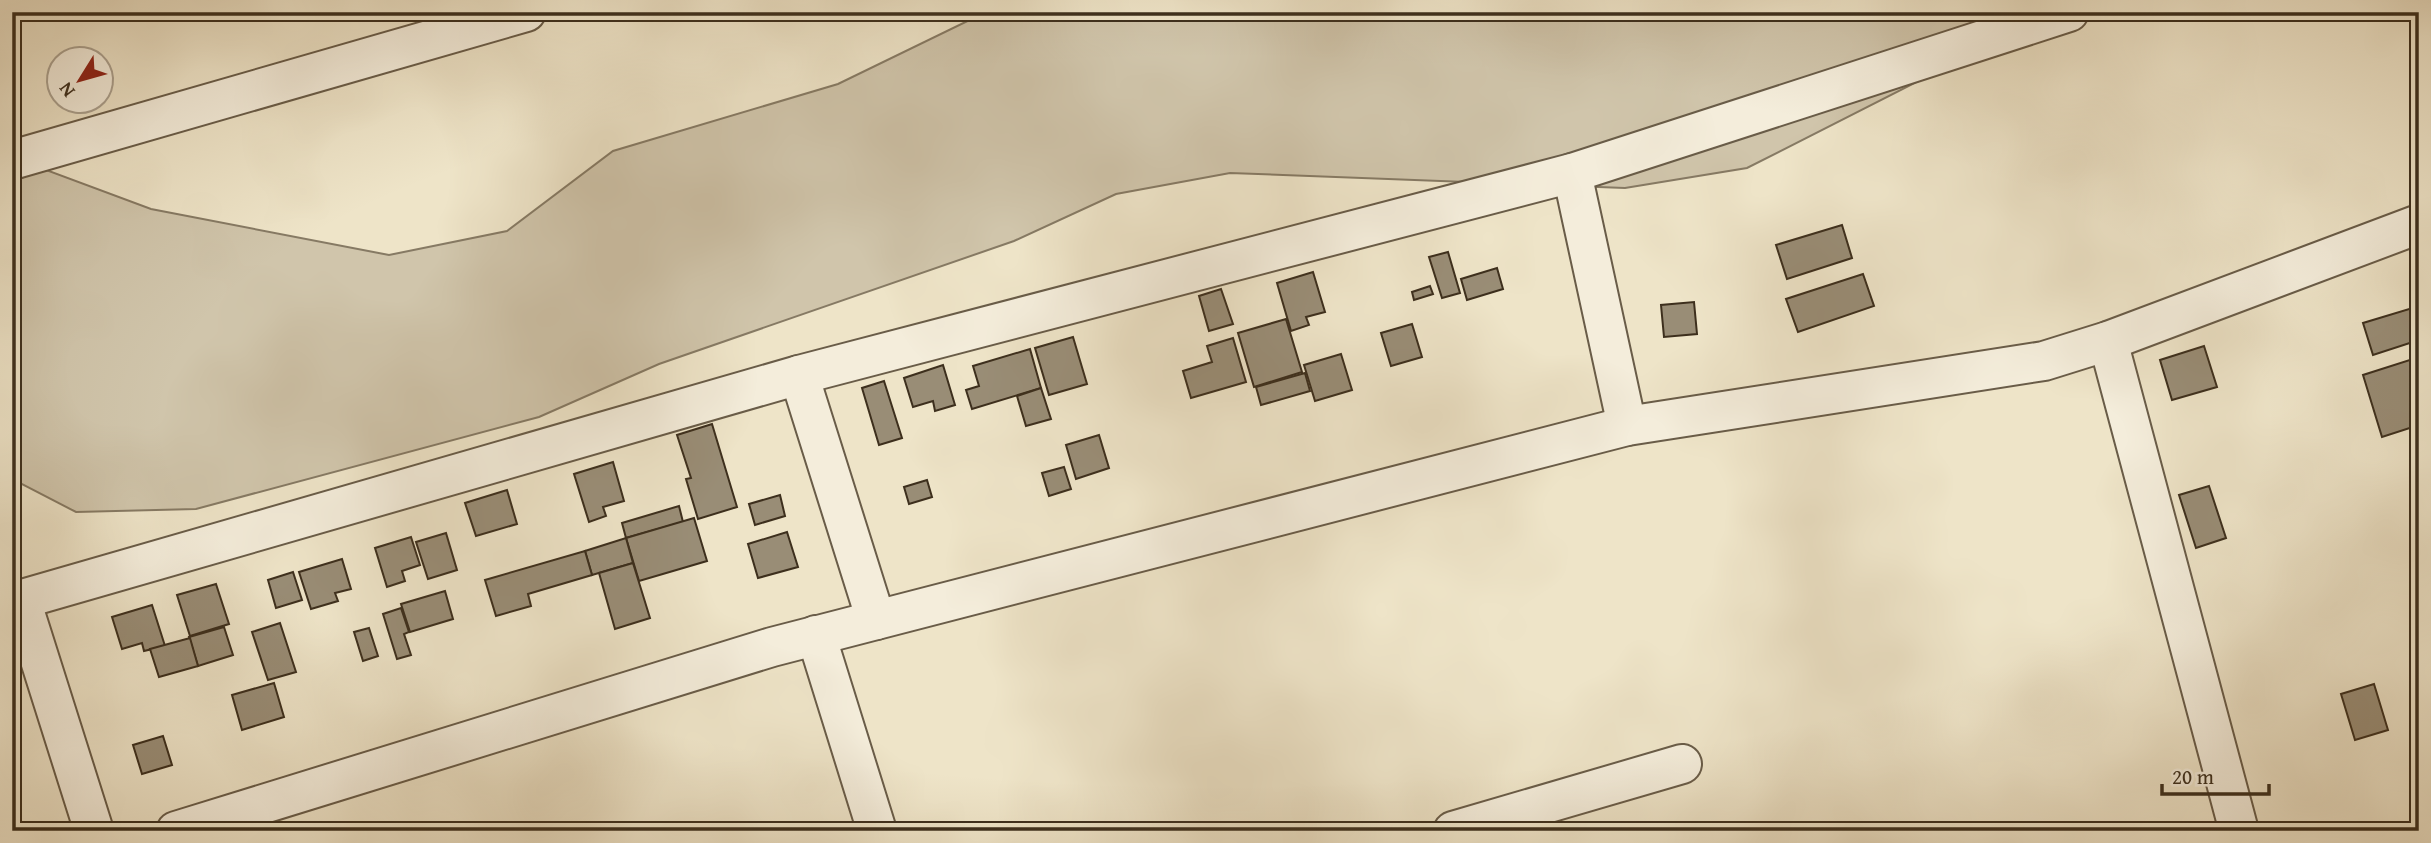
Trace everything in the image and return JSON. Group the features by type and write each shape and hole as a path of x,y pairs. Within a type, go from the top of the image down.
{"street":[{"path":"12,160 526,12"},
{"path":"94,831 17,601 799,375 1572,173 2069,12"},
{"path":"1572,173 1627,426"},
{"path":"176,831 236,822 772,647 1627,426 2044,361 2108,341 2419,224"},
{"path":"2108,341 2239,831"},
{"path":"799,375 876,620"},
{"path":"816,635 877,831"},
{"path":"1453,831 1682,764"}],"shaded area":[{"path":"986,12 2004,12 1956,62 1747,168 1625,188 1230,173 1116,194 1014,241 659,364 539,417 196,509 76,512 12,479 12,183 41,168 151,209 389,255 507,231 613,151 838,84"}],"building":[{"path":"1842,225 1852,258 1787,279 1776,245"},
{"path":"1448,252 1460,293 1442,298 1429,257"},
{"path":"1497,268 1503,289 1467,300 1461,279"},
{"path":"1313,272 1325,312 1306,317 1309,325 1291,331 1277,283"},
{"path":"1863,274 1874,306 1798,332 1786,299"},
{"path":"1430,286 1433,294 1414,300 1412,292"},
{"path":"1221,289 1233,324 1209,331 1199,296"},
{"path":"1694,302 1697,334 1664,337 1661,305"},
{"path":"2419,306 2419,340 2373,355 2363,323"},
{"path":"1286,319 1302,372 1254,387 1238,333"},
{"path":"1412,324 1422,357 1391,366 1381,333"},
{"path":"1073,337 1087,384 1049,395 1035,348"},
{"path":"1233,338 1246,382 1191,398 1183,371 1212,362 1207,346"},
{"path":"2204,346 2217,387 2172,400 2160,360"},
{"path":"1030,349 1041,388 972,409 966,390 979,386 973,366"},
{"path":"1341,354 1352,390 1315,401 1304,365"},
{"path":"2419,357 2419,425 2382,437 2363,375"},
{"path":"943,365 955,405 935,411 933,401 913,407 904,378"},
{"path":"1305,373 1310,391 1261,405 1256,387"},
{"path":"884,381 902,438 879,445 862,388"},
{"path":"1041,388 1051,419 1026,426 1017,396"},
{"path":"712,424 737,507 698,519 686,479 691,478 677,435"},
{"path":"1099,435 1109,468 1076,479 1066,445"},
{"path":"613,462 624,501 603,507 606,516 589,522 574,474"},
{"path":"1064,467 1071,489 1049,496 1042,473"},
{"path":"927,480 932,497 909,504 904,487"},
{"path":"2209,486 2226,538 2196,548 2179,495"},
{"path":"507,490 517,524 476,536 465,503"},
{"path":"780,495 785,516 755,525 749,504"},
{"path":"679,506 683,522 626,538 622,523"},
{"path":"694,518 707,561 639,581 626,538"},
{"path":"787,532 798,567 758,578 748,544"},
{"path":"446,533 457,570 428,579 416,542"},
{"path":"411,537 420,565 402,571 405,581 387,587 375,548"},
{"path":"626,538 633,563 592,575 585,551"},
{"path":"585,551 592,575 528,594 531,606 496,616 485,580"},
{"path":"342,559 351,589 335,593 338,601 311,609 299,572"},
{"path":"633,563 650,618 615,629 599,573"},
{"path":"293,572 302,600 276,608 268,580"},
{"path":"216,584 229,624 190,636 177,595"},
{"path":"445,591 453,619 410,632 401,604"},
{"path":"152,605 165,646 144,651 142,643 122,649 112,617"},
{"path":"401,608 409,632 404,634 411,655 397,659 383,614"},
{"path":"280,623 296,672 268,680 252,632"},
{"path":"224,627 233,655 198,666 189,637"},
{"path":"369,628 378,656 363,661 354,632"},
{"path":"190,638 198,666 159,677 150,649"},
{"path":"274,683 284,717 242,730 232,695"},
{"path":"2374,684 2388,730 2355,740 2341,694"},
{"path":"163,736 172,765 142,774 133,745"}]}
